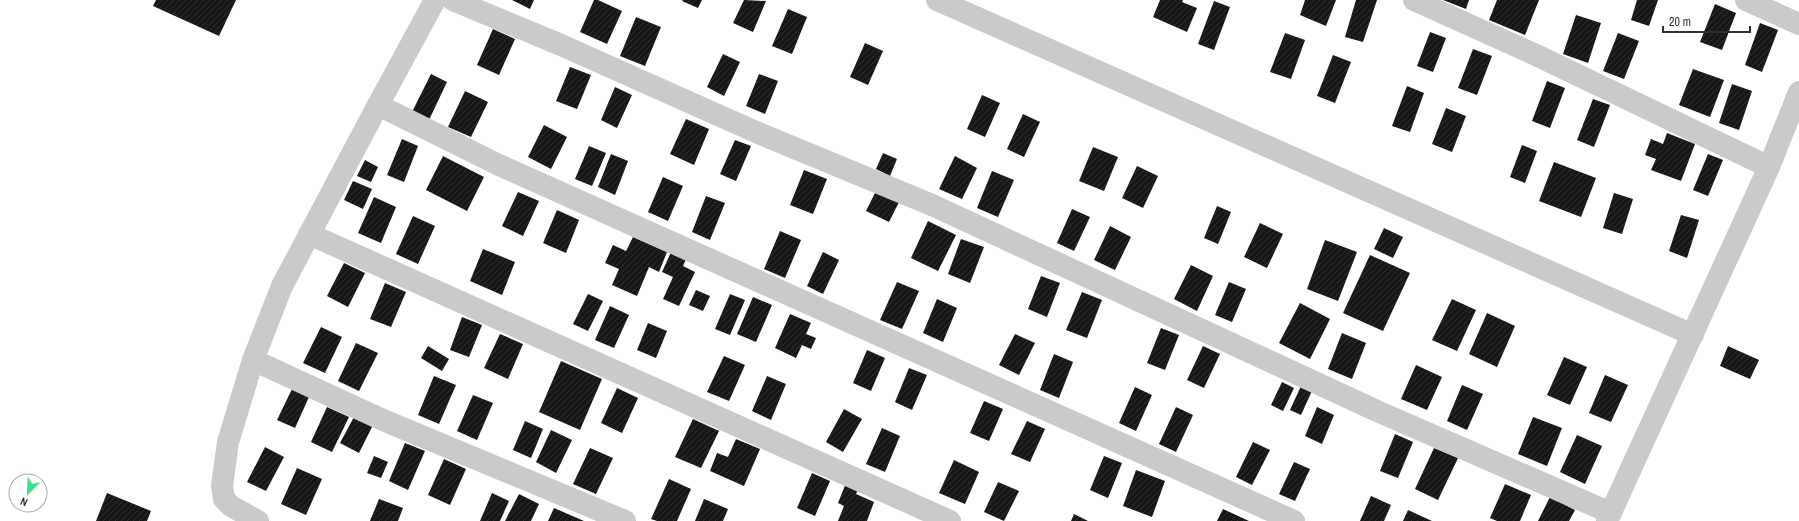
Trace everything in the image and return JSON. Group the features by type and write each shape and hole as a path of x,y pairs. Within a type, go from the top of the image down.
{"street":[{"path":"258,521 231,506 224,499 222,486 228,442 253,360 282,286 435,0"},
{"path":"453,0 561,45 756,132 932,205 1609,517 1769,167 1799,92"},
{"path":"937,0 1693,335"},
{"path":"1414,0 1536,55 1769,167"},
{"path":"1746,0 1799,24"},
{"path":"378,105 506,168 1294,521"},
{"path":"310,234 950,521"},
{"path":"253,360 384,420 625,521"}],"building":[{"path":"156,0 236,0 219,36 153,6"},
{"path":"512,0 534,0 530,9"},
{"path":"594,0 598,0 622,11 607,44 580,32"},
{"path":"702,0 698,8 682,1"},
{"path":"744,0 766,1 753,32 733,23"},
{"path":"1160,0 1183,0 1182,2 1197,8 1187,32 1153,17"},
{"path":"1305,0 1336,0 1326,26 1300,15"},
{"path":"1356,0 1377,0 1363,42 1345,37"},
{"path":"1443,0 1469,0 1466,9"},
{"path":"1497,0 1539,0 1525,35 1489,20"},
{"path":"1637,0 1658,0 1649,26 1631,20"},
{"path":"1214,1 1230,7 1214,50 1198,44"},
{"path":"1715,4 1736,13 1722,50 1700,42"},
{"path":"788,9 807,17 792,54 772,46"},
{"path":"1576,15 1601,23 1588,63 1563,54"},
{"path":"636,17 661,27 645,66 620,56"},
{"path":"1760,23 1778,30 1762,72 1745,65"},
{"path":"493,29 515,39 499,75 477,65"},
{"path":"1430,32 1446,38 1433,72 1417,66"},
{"path":"1285,33 1305,40 1291,79 1270,72"},
{"path":"1618,33 1639,41 1624,79 1603,71"},
{"path":"865,43 883,51 868,85 850,77"},
{"path":"1473,49 1492,56 1477,95 1458,88"},
{"path":"723,54 740,62 724,96 707,87"},
{"path":"1333,55 1351,62 1335,103 1317,96"},
{"path":"570,67 591,75 577,109 556,101"},
{"path":"1693,69 1724,80 1710,117 1679,105"},
{"path":"431,74 447,82 429,120 412,112"},
{"path":"759,74 778,81 765,114 746,106"},
{"path":"1547,81 1565,88 1550,128 1532,121"},
{"path":"1732,84 1752,91 1739,130 1719,123"},
{"path":"1407,86 1424,93 1410,132 1392,126"},
{"path":"615,87 632,95 617,128 601,120"},
{"path":"465,91 488,102 471,137 448,127"},
{"path":"982,95 1000,103 985,137 967,129"},
{"path":"1593,99 1610,105 1594,147 1577,140"},
{"path":"1446,108 1466,116 1452,152 1432,144"},
{"path":"1023,114 1040,122 1024,157 1007,149"},
{"path":"686,119 709,129 694,165 670,154"},
{"path":"544,125 567,137 551,169 528,157"},
{"path":"1667,133 1695,144 1681,181 1651,170 1656,159 1645,155 1651,139 1663,144"},
{"path":"402,139 418,146 404,182 387,175"},
{"path":"735,140 751,146 736,181 720,174"},
{"path":"1522,145 1537,151 1525,183 1510,177"},
{"path":"589,146 606,153 592,186 575,179"},
{"path":"1093,147 1118,157 1104,191 1079,181"},
{"path":"883,153 897,159 890,176 876,169"},
{"path":"611,154 628,161 615,195 598,187"},
{"path":"1708,154 1723,160 1708,196 1693,190"},
{"path":"443,156 484,177 467,211 426,190"},
{"path":"955,156 977,168 962,199 939,189"},
{"path":"365,160 378,167 371,182 357,176"},
{"path":"1554,162 1596,178 1581,217 1539,201"},
{"path":"1137,166 1158,176 1143,208 1122,198"},
{"path":"804,170 827,179 813,214 790,205"},
{"path":"992,171 1014,180 998,217 977,208"},
{"path":"663,177 683,186 668,221 648,212"},
{"path":"353,181 372,189 363,209 344,200"},
{"path":"876,191 899,202 889,222 866,211"},
{"path":"518,192 539,201 523,236 502,226"},
{"path":"1614,193 1633,199 1622,234 1603,228"},
{"path":"706,196 725,203 710,240 692,232"},
{"path":"374,197 396,207 381,243 358,233"},
{"path":"1217,206 1231,212 1218,244 1204,238"},
{"path":"1072,209 1090,217 1074,251 1057,243"},
{"path":"557,210 579,220 566,253 543,243"},
{"path":"1681,215 1699,220 1687,258 1669,251"},
{"path":"413,216 435,226 418,264 396,254"},
{"path":"928,221 956,235 938,271 911,258"},
{"path":"1260,223 1283,234 1267,268 1244,257"},
{"path":"1110,226 1131,237 1115,270 1094,260"},
{"path":"1384,228 1403,237 1393,258 1374,249"},
{"path":"780,231 801,240 785,278 764,269"},
{"path":"633,237 667,252 659,272 649,267 637,296 612,285 619,269 605,263 613,245 626,251"},
{"path":"961,239 984,247 970,283 948,274"},
{"path":"1325,240 1357,252 1338,301 1307,289"},
{"path":"483,249 515,262 502,295 470,281"},
{"path":"672,250 687,257 683,266 695,272 679,306 663,299 673,277 662,272"},
{"path":"823,252 839,260 823,294 807,286"},
{"path":"1370,255 1410,273 1383,331 1343,313"},
{"path":"344,263 365,273 348,307 327,296"},
{"path":"1191,265 1213,276 1197,311 1174,299"},
{"path":"1041,276 1060,283 1047,317 1028,309"},
{"path":"897,282 919,291 902,329 880,320"},
{"path":"1229,282 1246,289 1232,322 1215,315"},
{"path":"385,283 406,292 391,327 370,319"},
{"path":"696,290 710,296 703,311 689,305"},
{"path":"1082,292 1102,300 1087,338 1066,330"},
{"path":"588,294 603,301 588,331 573,324"},
{"path":"730,294 745,300 730,335 715,329"},
{"path":"753,297 772,305 756,342 737,334"},
{"path":"937,299 957,308 943,342 923,333"},
{"path":"1452,299 1476,310 1457,351 1432,340"},
{"path":"1300,303 1330,319 1310,359 1279,343"},
{"path":"610,306 629,315 614,348 595,340"},
{"path":"1487,313 1515,326 1497,367 1469,354"},
{"path":"790,314 811,323 806,334 816,338 811,349 802,345 796,358 775,348"},
{"path":"462,317 482,325 469,357 450,350"},
{"path":"648,323 667,331 656,358 637,350"},
{"path":"321,327 342,337 325,373 303,363"},
{"path":"1161,328 1179,335 1165,370 1147,363"},
{"path":"1342,333 1366,343 1352,379 1328,369"},
{"path":"500,334 523,344 508,379 484,368"},
{"path":"1015,334 1035,343 1019,375 999,365"},
{"path":"356,343 378,353 359,391 338,381"},
{"path":"428,346 449,359 442,371 421,358"},
{"path":"1203,346 1220,354 1204,388 1187,380"},
{"path":"1728,346 1759,360 1750,379 1720,366"},
{"path":"867,350 885,358 871,391 853,383"},
{"path":"1054,354 1073,362 1059,398 1040,390"},
{"path":"724,356 745,365 729,401 707,392"},
{"path":"1564,357 1587,367 1570,405 1547,395"},
{"path":"561,361 602,379 580,430 539,412"},
{"path":"1416,365 1442,377 1427,410 1401,399"},
{"path":"909,368 927,375 912,410 895,402"},
{"path":"1605,375 1628,385 1611,422 1589,413"},
{"path":"434,376 456,385 439,424 418,415"},
{"path":"767,376 786,384 771,420 752,411"},
{"path":"1282,382 1294,388 1283,411 1271,405"},
{"path":"1462,385 1483,394 1467,430 1447,421"},
{"path":"1301,386 1312,391 1301,415 1290,410"},
{"path":"1135,387 1152,395 1136,431 1119,423"},
{"path":"617,388 638,398 622,433 601,423"},
{"path":"292,389 309,397 295,428 277,420"},
{"path":"473,395 493,403 477,440 457,431"},
{"path":"984,401 1003,409 989,441 970,433"},
{"path":"327,407 349,417 332,452 311,442"},
{"path":"1176,407 1193,415 1176,452 1159,444"},
{"path":"1317,407 1334,415 1322,444 1305,436"},
{"path":"844,409 862,419 843,452 826,442"},
{"path":"355,415 373,425 359,453 340,443"},
{"path":"1533,417 1562,428 1547,466 1518,454"},
{"path":"693,419 719,431 701,468 675,457"},
{"path":"525,421 543,429 531,458 513,450"},
{"path":"1027,421 1045,429 1030,462 1011,454"},
{"path":"882,428 900,436 885,472 866,464"},
{"path":"551,430 572,440 556,473 536,462"},
{"path":"1395,434 1413,442 1398,478 1380,471"},
{"path":"1577,435 1602,446 1585,484 1560,472"},
{"path":"736,439 760,449 744,486 710,471 717,453 728,457"},
{"path":"1253,442 1270,450 1252,485 1236,477"},
{"path":"405,443 425,451 408,490 389,481"},
{"path":"265,447 284,457 266,491 247,482"},
{"path":"590,448 613,458 596,494 573,484"},
{"path":"1434,448 1458,458 1438,500 1415,489"},
{"path":"374,456 388,462 381,478 367,473"},
{"path":"1104,456 1122,463 1108,498 1090,490"},
{"path":"444,459 466,469 450,505 428,495"},
{"path":"954,460 979,472 965,504 939,493"},
{"path":"1294,462 1310,469 1295,501 1279,494"},
{"path":"297,468 322,479 306,515 281,504"},
{"path":"1136,470 1165,481 1152,517 1123,506"},
{"path":"812,473 830,481 815,516 797,508"},
{"path":"669,479 691,489 677,521 657,521 651,519"},
{"path":"998,482 1019,491 1004,521 984,512"},
{"path":"846,483 859,488 856,494 874,502 867,521 838,521 844,506 838,503"},
{"path":"1505,484 1531,495 1520,521 1497,521 1490,518"},
{"path":"107,493 151,511 147,521 96,521"},
{"path":"492,493 509,501 500,521 480,521"},
{"path":"519,494 539,504 531,521 505,521"},
{"path":"1371,496 1391,505 1384,521 1360,521"},
{"path":"1550,497 1575,510 1569,521 1538,521"},
{"path":"379,499 403,508 398,521 370,521"},
{"path":"704,499 728,509 723,521 695,521"},
{"path":"554,508 584,521 548,521"},
{"path":"1223,509 1249,521 1217,521"},
{"path":"1408,510 1432,521 1403,521"},
{"path":"1074,514 1088,521 1071,521"}]}
